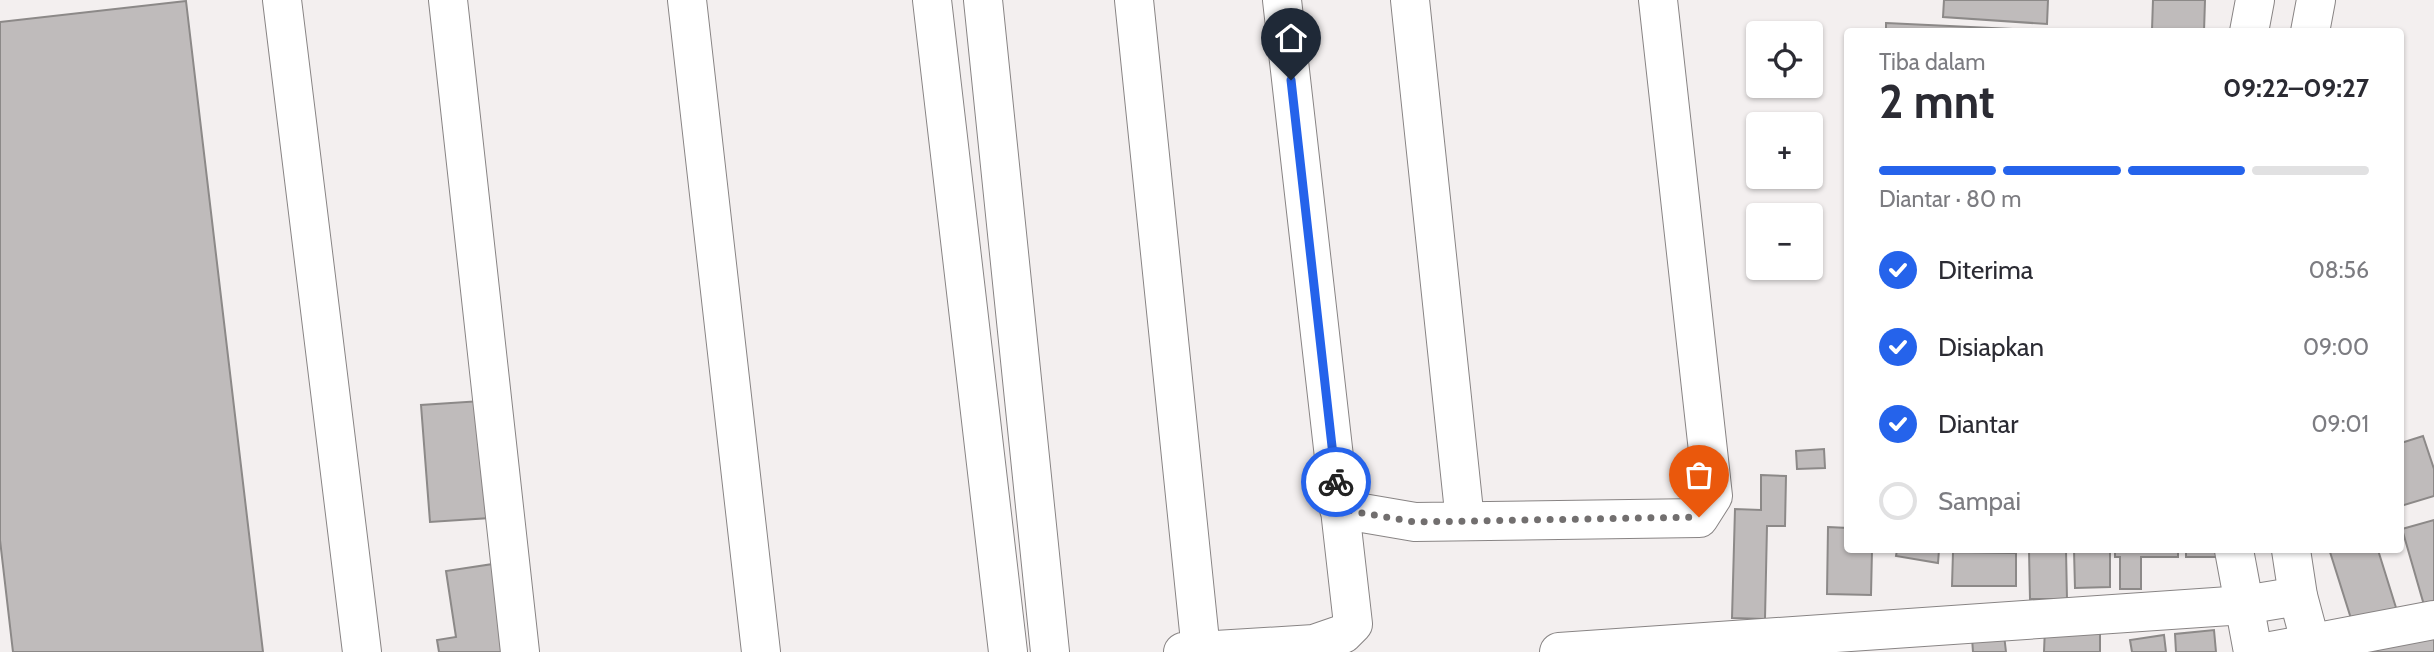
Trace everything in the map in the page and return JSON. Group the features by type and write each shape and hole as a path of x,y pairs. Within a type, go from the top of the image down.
{"main road":[{"path":"282,0 362,652"},
{"path":"448,0 520,652"},
{"path":"687,0 761,652"},
{"path":"932,0 1008,652"},
{"path":"983,0 1050,652"},
{"path":"1134,0 1192,651 1314,644 1343,634 1353,624 1282,0"},
{"path":"1410,0 1465,521"},
{"path":"1339,509 1415,522 1699,517 1713,496 1658,0"},
{"path":"2250,28 2255,0"},
{"path":"2312,28 2316,0"},
{"path":"2235,553 2253,652"},
{"path":"2291,553 2298,596 2312,648"},
{"path":"1559,652 2244,605 2298,596"},
{"path":"2266,652 2312,648 2434,620"}],"building":[{"path":"1944,0 2048,0 2047,24 1943,17"},
{"path":"2153,0 2205,0 2204,28 2152,28"},
{"path":"186,1 263,652 13,652 0,540 0,22"},
{"path":"1886,23 1992,28 1886,28"},
{"path":"481,401 490,518 430,522 421,405"},
{"path":"2423,436 2434,469 2434,496 2404,505 2404,442"},
{"path":"1824,449 1825,468 1797,469 1796,451"},
{"path":"1761,475 1786,476 1785,526 1767,526 1765,619 1732,618 1735,509 1761,510"},
{"path":"2434,520 2434,603 2424,605 2404,528"},
{"path":"1828,527 1844,528 1844,553 1872,553 1871,595 1827,594"},
{"path":"1896,553 1939,553 1938,563 1896,556"},
{"path":"1953,553 2016,553 2016,586 1952,586"},
{"path":"2029,553 2066,553 2067,599 2030,599"},
{"path":"2074,553 2110,553 2110,587 2075,588"},
{"path":"2115,553 2178,553 2178,557 2141,557 2141,589 2120,589 2120,557 2115,557"},
{"path":"2186,553 2216,553 2216,557 2186,557"},
{"path":"2330,553 2379,553 2398,614 2354,628"},
{"path":"493,564 506,652 439,652 437,640 456,637 446,571"},
{"path":"2045,627 2100,629 2100,652 2044,652"},
{"path":"2214,630 2216,652 2176,652 2175,634"},
{"path":"2434,633 2434,652 2374,652 2372,640"},
{"path":"2004,635 2006,652 1973,652 1972,638"},
{"path":"2164,635 2166,652 2132,652 2130,640"}],"way so far":[{"path":"1336,482 1339,509 1415,522 1699,517"}],"route":[{"path":"1291,80 1336,482"}]}
